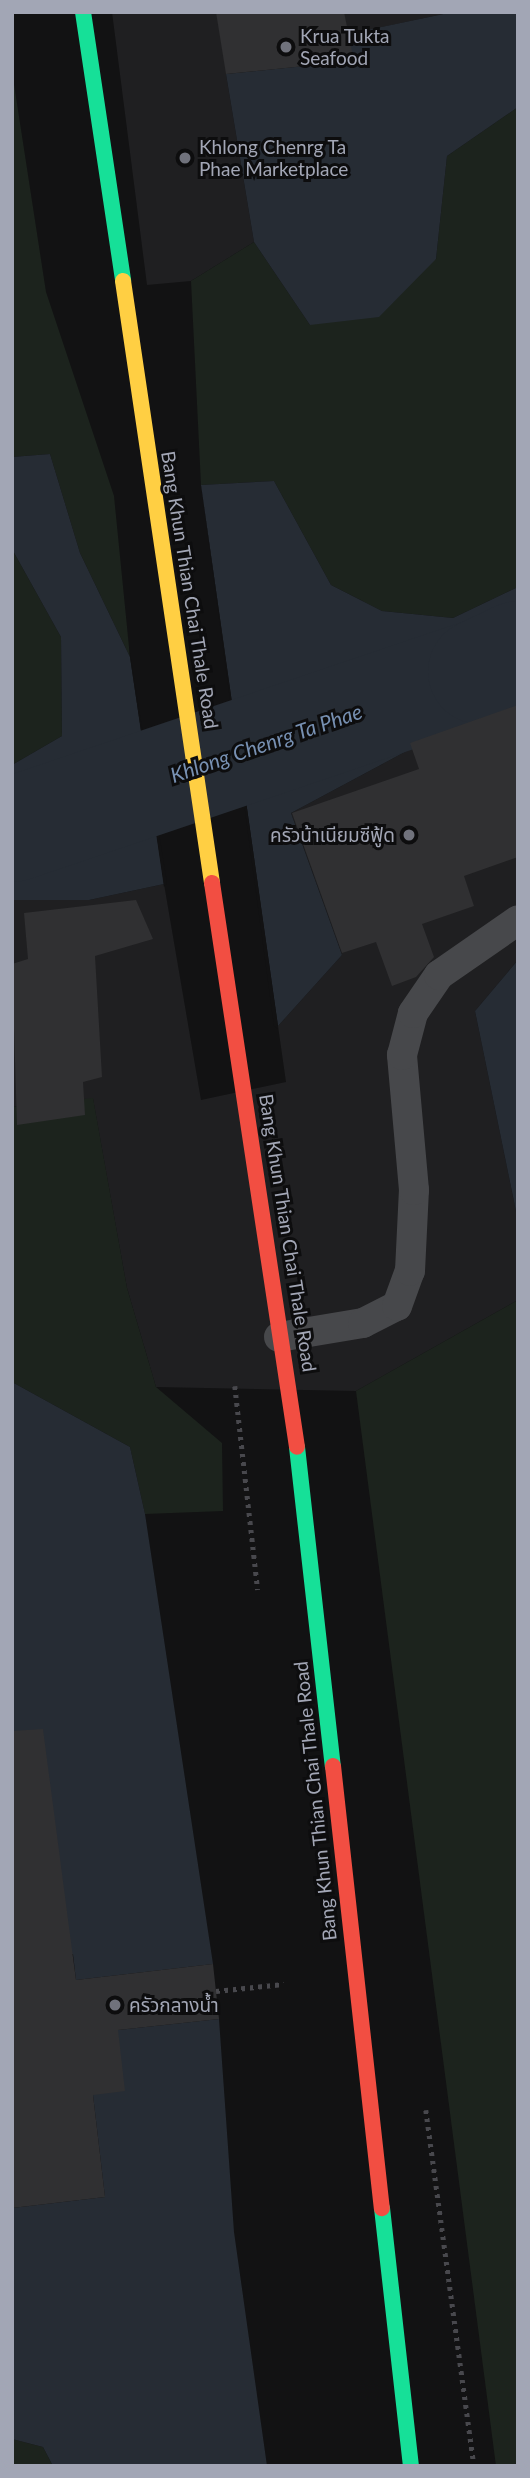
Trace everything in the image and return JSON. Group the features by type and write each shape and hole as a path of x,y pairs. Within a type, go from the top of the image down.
{"main road":[{"name":"Bang Khun Thian Chai Thale Road","path":"83,12 279,1337 293,1413 411,2466"}],"lane":[{"path":"279,1337 363,1323 397,1307 410,1271 414,1189 402,1055 413,1013 439,975 518,920"}],"path":[{"path":"216,1991 284,1984"}],"shaded area":[{"name":"Khlong Chenrg Ta Phae Marketplace","path":"112,12 453,12 349,34 226,74 254,242 191,281 147,285"},
{"path":"12,71 46,292 114,496 130,657 80,553 50,454 12,457"},
{"path":"518,107 518,587 453,618 382,611 331,585 274,481 201,485 191,281 254,242 310,325 436,259 447,156"},
{"path":"12,549 61,637 62,736 12,765"},
{"path":"518,706 518,960 475,1011 518,1221 518,1300 356,1391 156,1387 127,1288 93,1099 12,1107 12,900 89,900 164,884 201,1100 286,1082 278,1026 342,955 291,813 416,746"},
{"path":"93,1098 127,1288 156,1387 222,1443 223,1511 145,1514 130,1447 12,1382 12,1107"},
{"path":"518,1300 518,2466 496,2466 356,1391"},
{"path":"12,2439 43,2447 53,2466 12,2466"}],"water":[{"path":"453,12 518,12 518,107 447,156 436,259 379,317 310,325 254,242 226,74 353,61 348,34"},
{"path":"50,454 80,553 130,657 164,884 89,900 12,900 12,765 62,736 61,637 12,549 12,457"},
{"path":"274,481 331,585 382,611 453,618 518,587 518,706 416,746 291,813 342,955 278,1026 201,485"},
{"path":"518,960 518,1221 475,1011"},
{"path":"12,1382 130,1447 145,1514 213,1964 76,1980 73,1954 36,1959 12,1791"},
{"path":"219,2019 234,2232 267,2466 53,2466 43,2447 12,2439 12,2208 105,2197 93,2095 118,2030"}],"pier":[{"path":"201,485 278,1026 278,1029 274,1026"},
{"path":"129,647 167,883 164,887 130,657"}],"building":[{"name":"Krua Tukta Seafood","path":"216,12 344,12 354,61 226,74"},
{"name":"ครัวน้าเนียมซีฟู้ด","path":"518,705 518,857 464,876 474,906 422,924 434,957 416,977 392,986 376,942 342,953 292,813 419,769 410,743"},
{"path":"136,900 153,939 95,956 102,1077 83,1082 85,1115 17,1125 12,964 28,959 24,913"},
{"name":"ครัวกลางน้ำ","path":"43,1729 76,1980 213,1964 219,2019 118,2030 125,2091 93,2095 105,2197 12,2208 12,1731"}],"waterway":[{"name":"Khlong Chenrg Ta Phae","path":"12,829 480,671 518,653"}],"traffic: fast":[{"path":"83,12 123,281"},
{"path":"297,1447 333,1766"},
{"path":"382,2208 411,2466"}],"traffic: slow":[{"path":"123,281 212,883"}],"traffic: jam":[{"path":"212,883 297,1447"},
{"path":"333,1766 382,2208"}],"place":[{"name":"Krua Tukta Seafood","path":"286,47"},
{"name":"Khlong Chenrg Ta Phae Marketplace","path":"185,158"},
{"name":"ครัวน้าเนียมซีฟู้ด","path":"409,835"},
{"name":"ครัวกลางน้ำ","path":"115,2005"}]}
